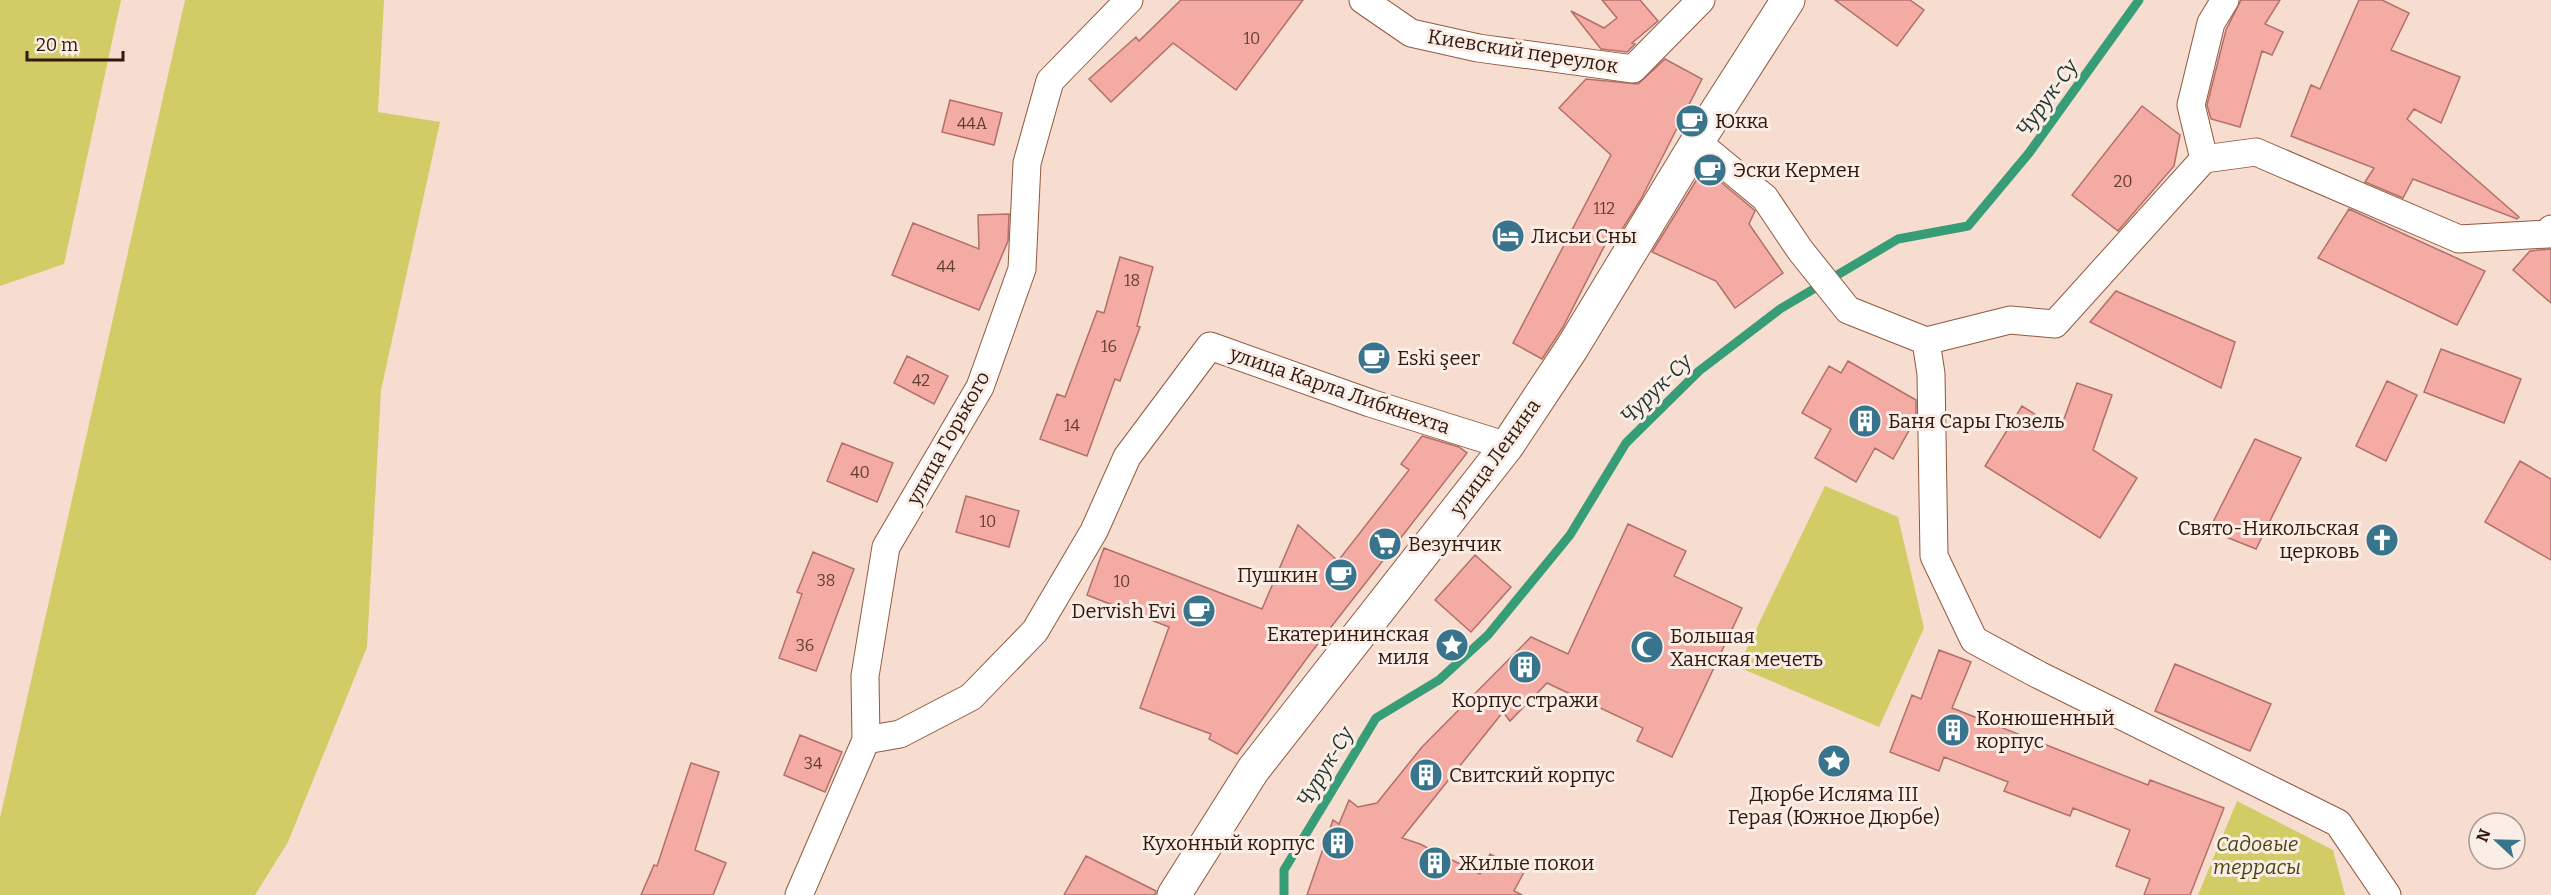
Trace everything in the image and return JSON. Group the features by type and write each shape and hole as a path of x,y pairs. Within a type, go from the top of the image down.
{"main road":[{"name":"улица Ленина","path":"1174,895 1253,770 1507,446 1572,348 1785,1"}],"street":[{"name":"улица Горького","path":"799,895 866,741 865,676 886,547 980,387 1023,269 1027,163 1050,81 1129,0"},
{"name":"Киевский переулок","path":"1363,0 1411,33 1478,48 1633,69 1701,0"},
{"path":"2204,159 2191,105 2211,23 2225,0"},
{"path":"1697,142 1765,198 1800,250 1848,310 1926,342 2010,320 2055,324 2204,159 2256,152 2459,239 2548,234 2551,229"},
{"path":"1926,342 1931,374 1934,556 1974,639 2039,675 2338,823 2387,895"},
{"name":"улица Карла Либкнехта","path":"866,741 900,734 971,697 1035,631 1094,531 1127,458 1210,346 1370,403 1507,446"}],"green space":[{"path":"0,0 121,0 64,264 0,286"},
{"path":"185,0 384,0 378,112 440,122 381,390 367,647 288,842 255,895 0,895 0,818"},
{"path":"1825,486 1898,517 1924,628 1879,727 1738,667"},
{"name":"Садовые террасы","path":"2237,801 2333,850 2345,895 2198,895"}],"building":[{"path":"1181,0 1303,0 1236,90 1173,43 1111,102 1089,79 1136,37 1139,41"},
{"path":"1602,0 1640,0 1658,21 1632,43 1635,44 1627,52 1601,49 1571,11 1604,28 1617,18"},
{"path":"1835,0 1910,0 1924,10 1897,46"},
{"path":"2241,0 2280,0 2265,24 2283,32 2272,55 2262,51 2240,127 2211,119 2207,105 2226,30"},
{"path":"2359,0 2382,0 2409,13 2391,50 2460,77 2441,123 2414,109 2407,119 2519,217 2517,219 2413,179 2403,198 2365,182 2374,168 2291,136 2311,85 2320,89"},
{"path":"1665,59 1702,79 1641,199 1618,236 1611,233 1563,327 1542,359 1513,343 1611,155 1559,108 1586,79 1638,84"},
{"path":"950,100 1002,113 994,145 942,132"},
{"path":"2142,106 2180,135 2174,166 2118,231 2072,195"},
{"path":"1704,168 1755,211 1749,224 1783,273 1735,308 1716,281 1652,252"},
{"path":"2349,209 2485,271 2457,325 2318,258"},
{"path":"1009,214 1008,241 979,310 892,275 913,223 979,249 978,215"},
{"path":"2551,249 2551,303 2513,270 2530,251"},
{"path":"1120,257 1153,267 1137,326 1140,327 1120,381 1115,379 1087,456 1040,439 1057,394 1065,397 1097,311 1104,313"},
{"path":"2116,291 2235,342 2221,388 2090,322"},
{"path":"2441,349 2521,379 2504,423 2424,392"},
{"path":"907,356 948,376 934,404 894,383"},
{"name":"Баня Сары Гюзель","path":"1848,361 1916,400 1916,418 1893,459 1875,448 1856,482 1815,458 1831,429 1802,413 1829,366 1841,373"},
{"path":"2387,381 2417,395 2386,461 2356,446"},
{"path":"2077,383 2112,395 2093,450 2137,478 2100,538 1985,466 2022,406 2060,430"},
{"path":"1422,436 1459,447 1467,453 1310,654 1237,754 1209,739 1211,734 1140,708 1169,627 1087,595 1104,548 1262,609 1298,525 1338,561 1409,470 1401,464"},
{"path":"2255,439 2301,458 2256,549 2209,530"},
{"path":"842,443 893,463 877,502 827,481"},
{"path":"2520,461 2551,479 2551,560 2485,522"},
{"path":"966,496 1019,511 1009,547 956,532"},
{"path":"1628,524 1686,551 1674,576 1742,608 1672,757 1637,741 1643,728 1547,683 1510,721 1503,712 1402,838 1420,844 1480,874 1490,854 1524,872 1514,891 1522,895 1307,895 1333,820 1339,824 1349,800 1358,807 1377,803 1422,747 1531,637 1568,654"},
{"path":"813,552 854,569 816,671 779,658 802,594 797,592"},
{"path":"1475,555 1511,587 1471,632 1435,600"},
{"name":"Конюшенный корпус","path":"1939,650 1971,662 1952,708 2148,785 2150,780 2224,808 2190,895 2144,895 2150,879 2116,866 2130,830 2073,808 2070,816 2004,791 2008,782 1944,757 1939,771 1890,752 1912,695 1921,699"},
{"path":"2175,664 2271,704 2250,751 2155,711"},
{"path":"800,735 842,752 825,792 784,775"},
{"path":"691,763 719,772 695,850 726,863 713,895 641,895 654,865 657,866"},
{"path":"1086,856 1156,891 1155,895 1064,895"}],"waterway":[{"name":"Чурук-Су","path":"1284,895 1284,870 1376,718 1439,680 1488,635 1570,535 1626,443 1699,371 1780,309 1898,239 1968,226 2029,153 2139,0"}],"place":[{"name":"Юкка","path":"1692,121"},
{"name":"Эски Кермен","path":"1710,170"},
{"name":"Лисьи Сны","path":"1508,236"},
{"name":"Eski şeer","path":"1374,358"},
{"name":"Баня Сары Гюзель","path":"1865,421"},
{"name":"Свято-Никольская церковь","path":"2382,540"},
{"name":"Везунчик","path":"1385,544"},
{"name":"Пушкин","path":"1341,575"},
{"name":"Dervish Evi","path":"1199,611"},
{"name":"Екатерининская миля","path":"1452,645"},
{"name":"Большая Ханская мечеть","path":"1647,647"},
{"name":"Корпус стражи","path":"1525,667"},
{"name":"Конюшенный корпус","path":"1953,730"},
{"name":"Дюрбе Исляма III Герая (Южное Дюрбе)","path":"1834,761"},
{"name":"Свитский корпус","path":"1426,775"},
{"name":"Кухонный корпус","path":"1338,843"},
{"name":"Жилые покои","path":"1435,863"}]}
